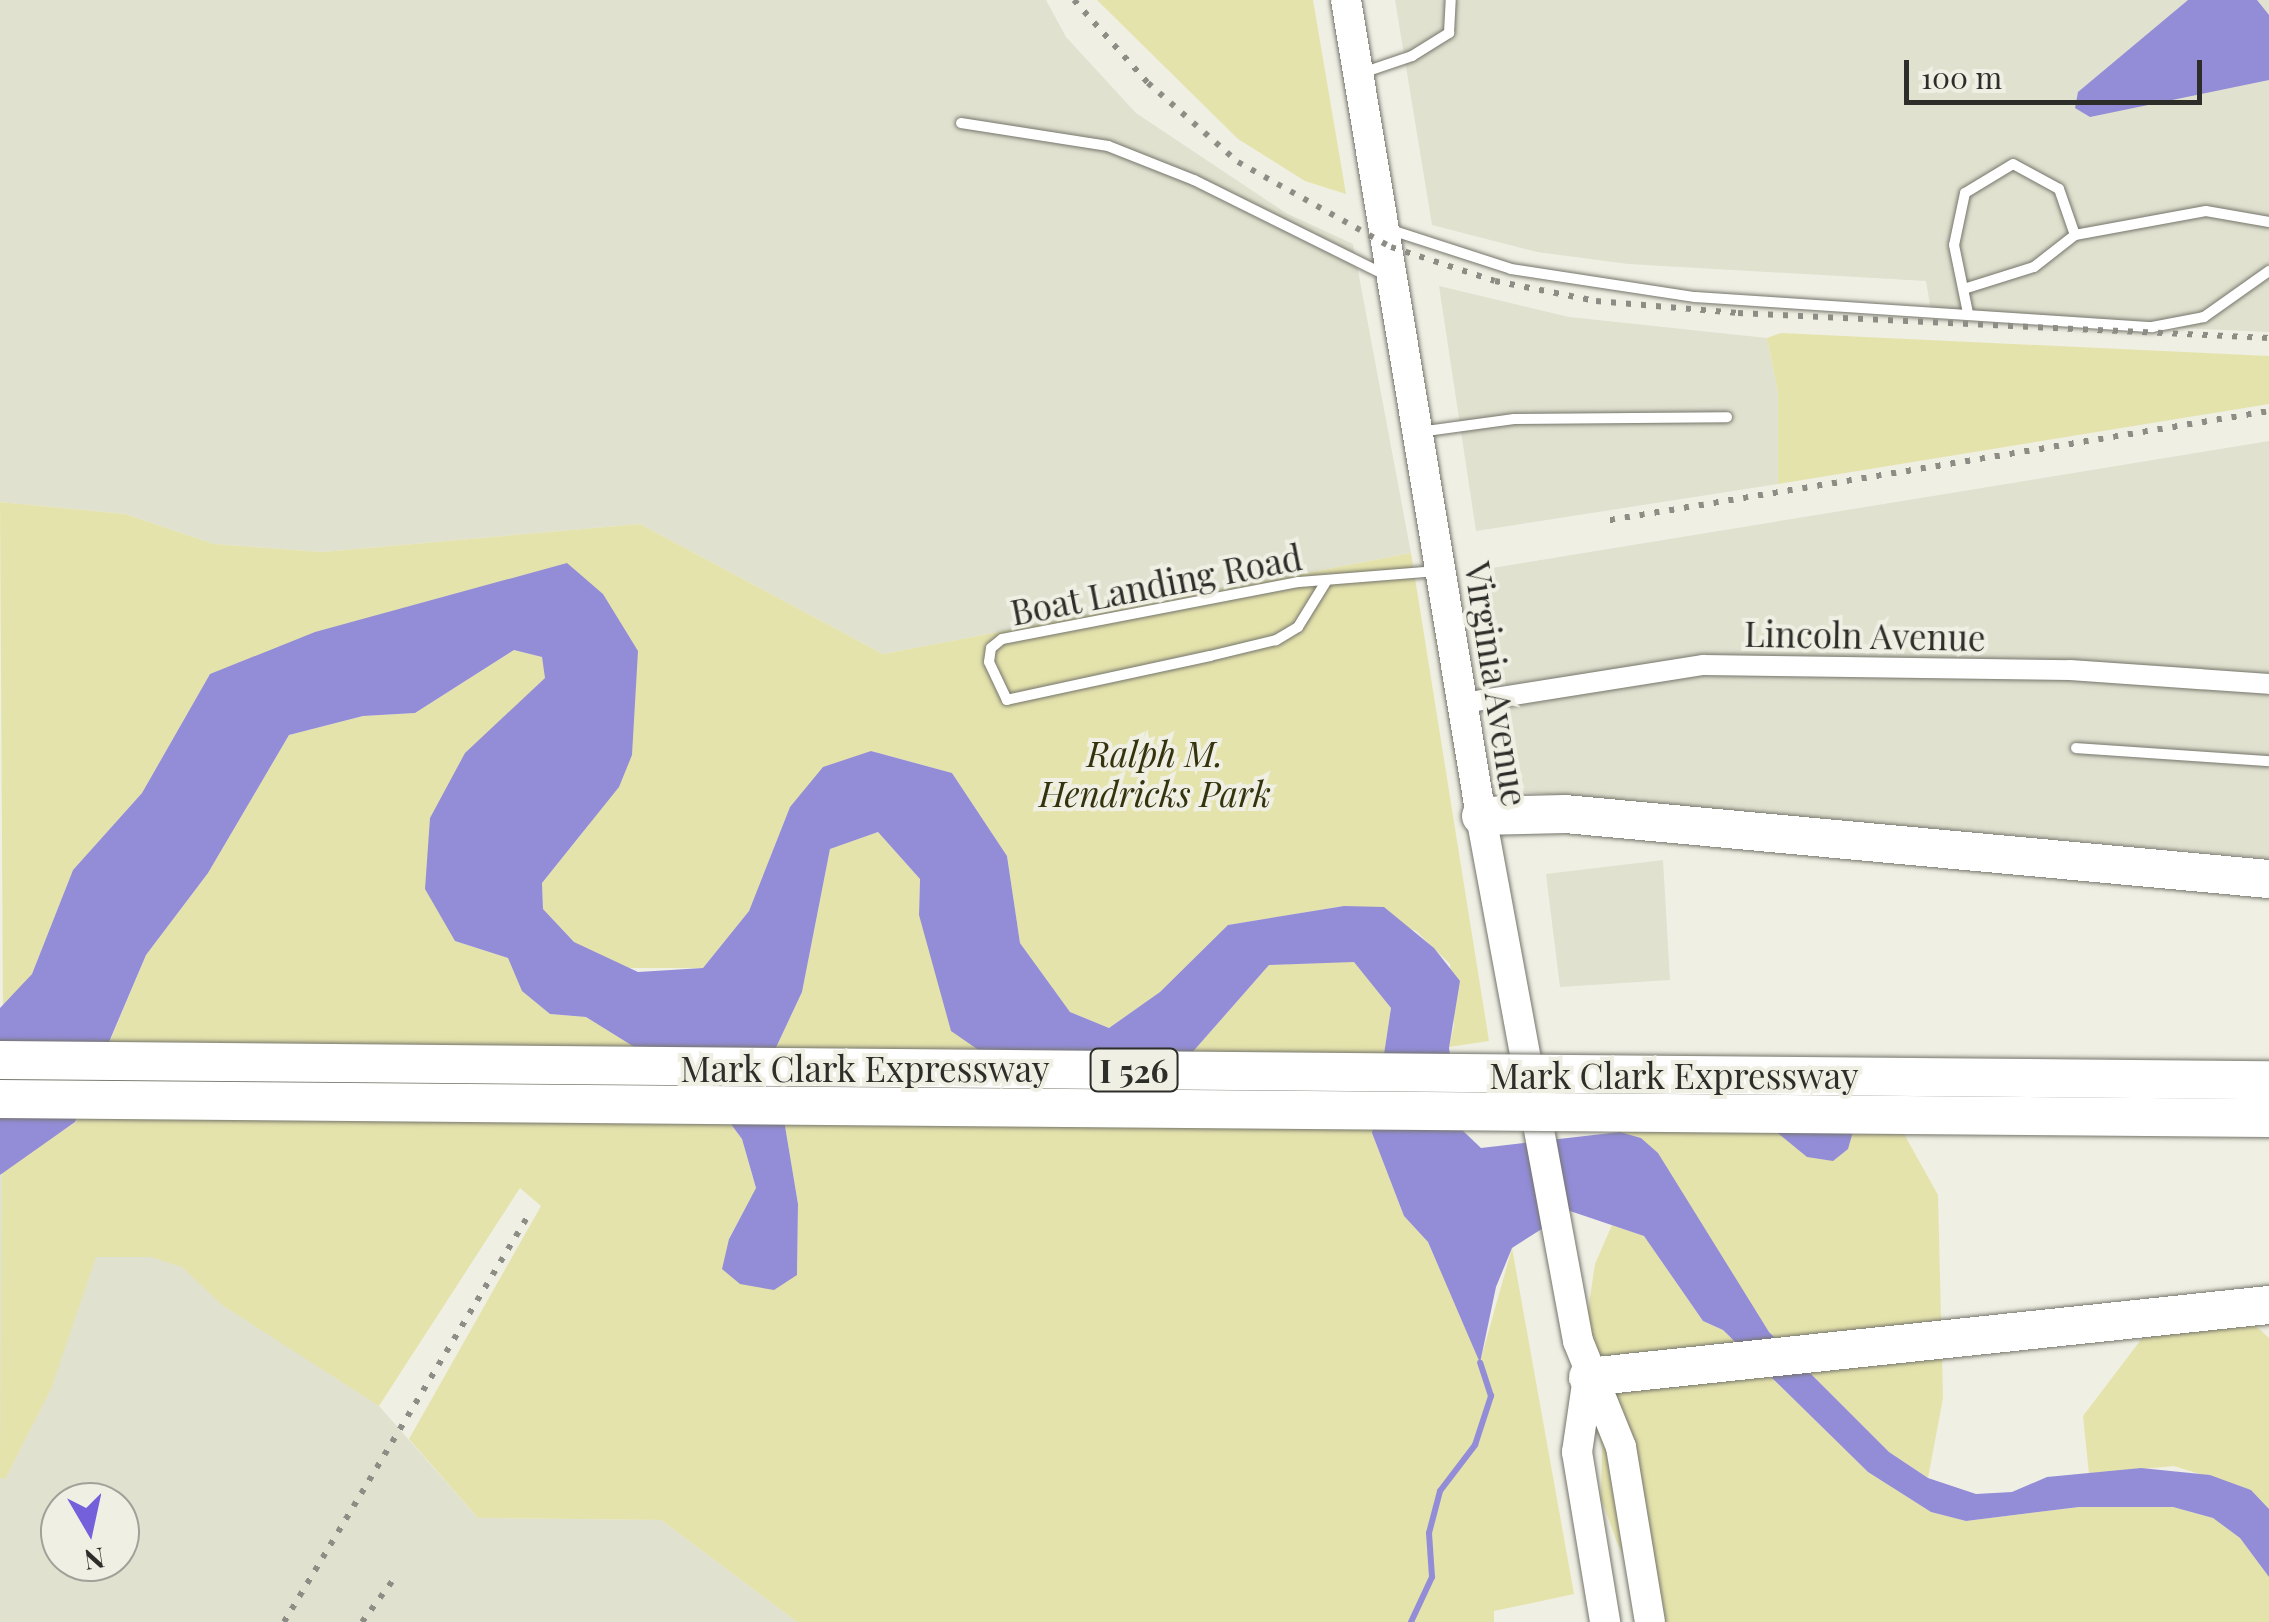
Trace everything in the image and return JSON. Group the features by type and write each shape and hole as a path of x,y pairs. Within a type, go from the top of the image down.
{"highway":[{"path":"1481,816 1565,814 2269,879"},
{"name":"Mark Clark Expressway","path":"0,1060 2269,1080"},
{"name":"Mark Clark Expressway","path":"0,1099 2269,1118"},
{"path":"1583,1359 1653,1369 2269,1305"}],"main road":[{"name":"Virginia Avenue","path":"1346,0 1387,229 1481,816 1583,1359 1621,1447 1650,1622"},
{"name":"Virginia Avenue","path":"1583,1359 1577,1452 1605,1622"}],"street":[{"name":"Lincoln Avenue","path":"1463,703 1702,665 2070,670 2269,684"}],"lane":[{"path":"1359,74 1412,56 1449,33 1451,0"},
{"path":"961,123 1108,146 1194,180 1395,279"},
{"path":"1968,313 1967,288 1954,246 1965,193 2013,164 2059,189 2074,235"},
{"path":"1967,288 2034,268 2074,235 2206,211 2269,222"},
{"path":"1387,229 1512,269 1695,297 2152,326 2204,317 2269,271"},
{"path":"1418,432 1514,418 1726,417"},
{"name":"Boat Landing Road","path":"1327,580 1298,627 1276,640 1007,700 989,662 991,648 1002,640 1327,580 1440,572"},
{"path":"2076,748 2269,761"}],"shaded area":[{"path":"0,0 1046,0 1066,37 1136,113 1286,213 1353,244 1411,553 883,654 640,524 322,552 214,544 125,514 0,502"},
{"path":"1395,0 2269,0 2269,332 1932,317 1926,281 1628,264 1537,252 1432,225"},
{"path":"2188,0 2257,0 2269,15 2269,80 2090,117 2075,108 2078,92"},
{"path":"1439,286 1569,317 1767,338 1778,393 1778,484 1476,531"},
{"path":"2269,441 2269,858 1524,792 1486,569"},
{"path":"567,563 603,594 638,651 632,755 619,787 542,883 543,909 574,942 638,972 703,968 749,911 790,807 823,767 871,751 952,773 1007,856 1020,943 1070,1012 1109,1028 1160,992 1228,925 1344,906 1384,907 1434,948 1460,981 1449,1048 1460,1128 1481,1148 1620,1132 1641,1138 1658,1153 1769,1332 1889,1452 1928,1478 1976,1494 2012,1492 2047,1477 2141,1468 2210,1475 2251,1490 2269,1509 2269,1577 2240,1538 2213,1518 2173,1507 2079,1507 1966,1521 1931,1512 1868,1472 1723,1330 1703,1321 1644,1236 1570,1211 1512,1248 1496,1287 1480,1363 1428,1242 1404,1216 1372,1133 1391,1008 1354,962 1269,965 1190,1055 1177,1116 1048,1098 951,1031 919,915 920,879 878,832 830,849 802,992 773,1054 798,1204 797,1275 774,1290 740,1284 722,1269 729,1239 756,1188 742,1139 707,1092 586,1017 550,1014 522,991 508,958 455,941 425,889 430,818 465,753 545,678 542,657 514,650 415,713 363,716 289,735 208,873 146,955 75,1122 0,1175 0,1008 32,974 73,870 142,793 210,674 315,632"},
{"path":"1663,860 1670,980 1560,987 1546,874"},
{"path":"1719,1085 1795,1093 1839,1112 1854,1128 1848,1149 1833,1161 1807,1157"},
{"path":"0,1175 196,1199 478,1518 661,1520 797,1622 0,1622"}],"green space":[{"path":"1097,0 1313,0 1346,194 1305,181 1238,139"},
{"path":"1781,333 2269,356 2269,404 1778,484 1778,393 1767,338"},
{"name":"Ralph M. Hendricks Park","path":"0,502 125,514 214,544 322,552 640,524 883,654 1411,553 1489,1041 1449,1047 1454,1025 1450,964 1416,931 1344,906 1229,925 1160,992 1109,1028 1070,1012 1020,943 1007,856 952,773 871,751 790,807 749,911 703,968 622,968 574,942 543,909 542,883 588,826 632,755 633,716 603,594 210,674 142,793 73,870 32,974 3,1010"},
{"path":"514,650 542,657 546,678 465,754 455,941 508,958 523,991 550,1014 586,1017 707,1091 742,1139 756,1189 729,1238 797,1275 798,1204 773,1054 802,992 830,849 878,832 920,879 919,915 1000,1069 1048,1098 1190,1055 1269,965 1354,961 1391,1008 1372,1133 1404,1216 1428,1242 1480,1362 1512,1248 1574,1594 1494,1611 1494,1622 797,1622 661,1520 478,1518 409,1439 541,1206 520,1188 379,1406 222,1305 182,1267 151,1257 96,1257 51,1389 5,1479 0,1478 2,1170 76,1122 146,955 208,873 289,735 363,716 415,713"},
{"path":"1823,1085 1894,1116 1938,1195 1943,1398 1928,1478 1889,1452 1769,1332 1641,1138 1620,1132 1655,1086"},
{"path":"1612,1225 1644,1236 1703,1321 1723,1330 1868,1472 1931,1512 1966,1521 2079,1507 2173,1507 2213,1518 2240,1538 2269,1577 2269,1622 1663,1622 1618,1545 1601,1498 1602,1447 1580,1364 1595,1264"},
{"path":"2241,1312 2269,1338 2269,1509 2251,1490 2174,1466 2089,1474 2083,1416 2159,1316"}],"waterway":[{"path":"1411,1622 1432,1577 1429,1533 1440,1491 1475,1445 1491,1396 1480,1363"}],"railway":[{"path":"1074,0 1148,83 1238,162 1391,247 1495,281 1596,301 1738,313 2269,338"},
{"path":"1610,520 2269,411"},
{"path":"284,1622 529,1214"},
{"path":"362,1622 396,1576"}]}
